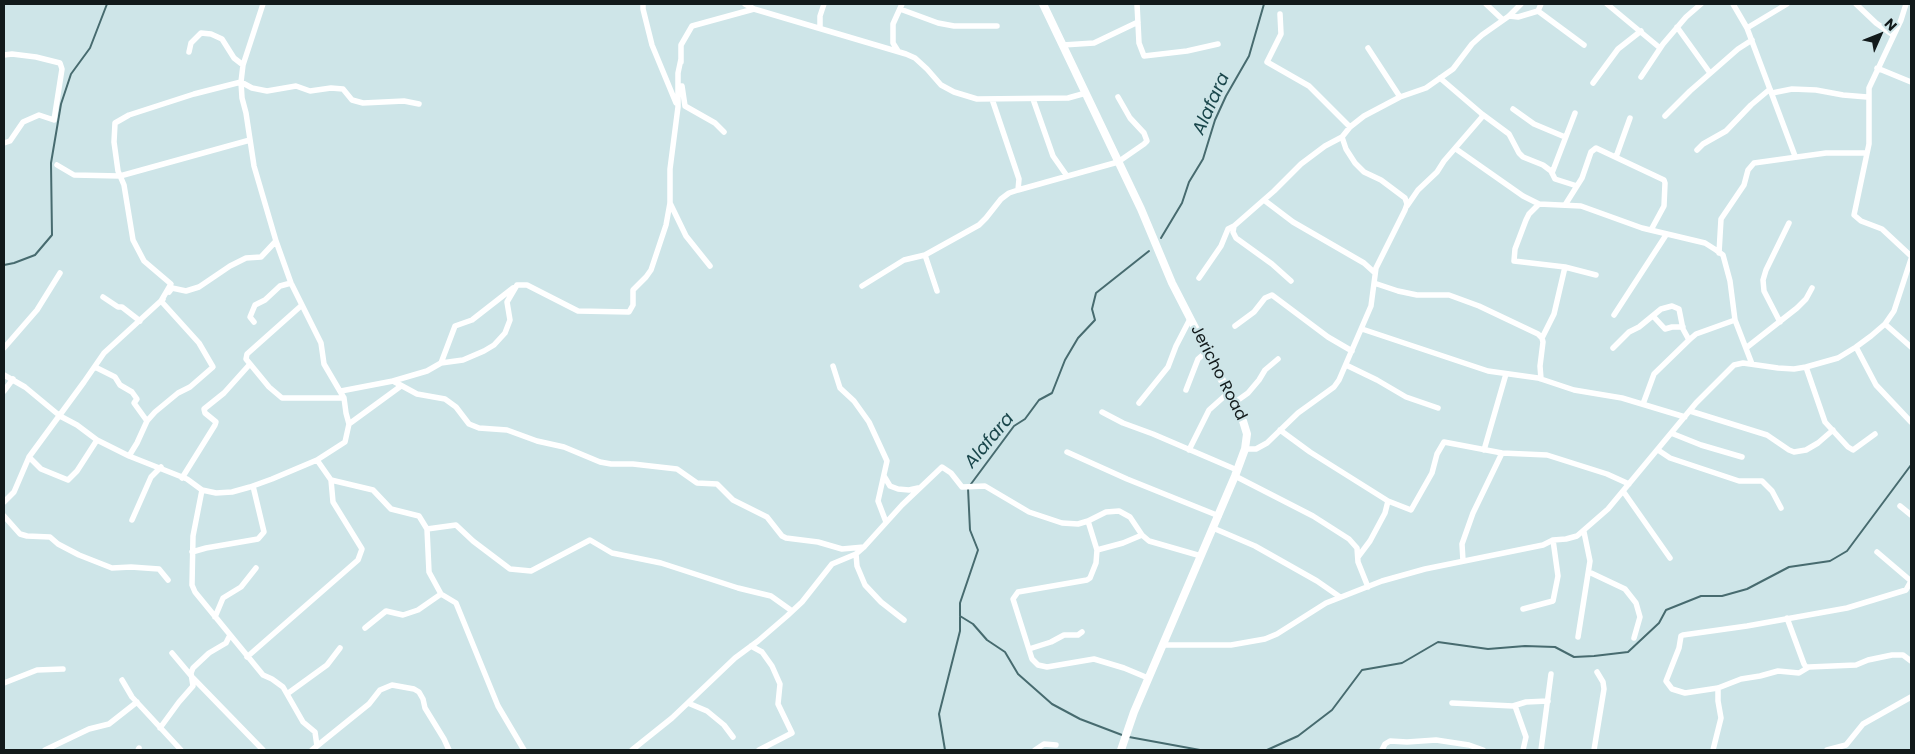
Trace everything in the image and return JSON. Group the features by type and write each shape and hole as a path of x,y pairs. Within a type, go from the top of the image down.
{"street":[{"path":"4,375 25,387 60,416 77,425 97,440 128,456 187,479 202,490 216,493 232,492 253,486 317,460 345,442 349,424 344,398 324,364 322,342 291,283 276,241 254,166 241,82 242,65 263,4"},
{"path":"643,4 642,9 652,45 672,89 678,108"},
{"path":"745,4 754,9 898,51 915,58 927,68 941,85 977,100 1068,98 1086,93"},
{"path":"820,28 820,16 824,4"},
{"name":"Jericho Road","path":"1043,4 1142,209 1172,283 1246,428 1247,442 1236,473 1148,678 1121,750"},
{"path":"1137,4 1139,43 1142,53 1146,57 1218,44"},
{"path":"1486,4 1503,20"},
{"path":"1199,278 1221,246 1229,227 1234,226 1264,200 1301,164 1325,146 1342,137 1350,127 1364,116 1400,96 1426,88 1440,78 1458,64 1472,44 1509,16 1521,4"},
{"path":"1538,11 1541,4"},
{"path":"1607,4 1660,48"},
{"path":"1641,77 1660,48 1677,27 1701,4"},
{"path":"1733,4 1752,40 1795,156"},
{"path":"1747,28 1787,4"},
{"path":"1856,4 1876,23 1893,35"},
{"path":"1163,645 1231,645 1265,639 1277,634 1326,603 1368,587 1425,569 1543,545 1553,540 1566,539 1584,532 1608,509 1690,411 1728,370 1738,363 1794,369 1806,367 1838,358 1856,348 1885,324 1894,311 1908,276 1911,258 1882,228 1862,221 1854,214 1867,153 1869,126 1867,97 1869,88 1901,20 1906,4"},
{"path":"898,51 893,43 892,30 901,6 938,23 954,26 996,26"},
{"path":"724,132 715,123 685,106 682,100 681,46 692,26 754,9"},
{"path":"1509,16 1518,16 1538,11"},
{"path":"1538,11 1584,45"},
{"path":"1280,14 1281,34 1267,62 1309,86 1350,127"},
{"path":"1063,45 1094,43 1138,22"},
{"path":"1630,39 1631,23"},
{"path":"1677,27 1710,73"},
{"path":"1593,83 1614,55 1641,31"},
{"path":"189,52 191,43 201,33 211,34 222,39 234,58 242,65"},
{"path":"1666,116 1710,73 1738,49 1752,40"},
{"path":"1368,48 1400,96"},
{"path":"4,55 36,57 60,63 62,69 54,120 39,115 23,122 10,141 4,143"},
{"path":"441,363 455,326 472,320 517,285 526,285 578,311 629,312 633,305 633,290 649,273 666,225 670,203 670,170 678,108 678,73 681,59"},
{"path":"1877,68 1911,82"},
{"path":"1440,78 1509,134 1523,157 1543,165 1552,173 1555,179 1577,186"},
{"path":"161,301 171,284 140,256 133,240 124,185 118,171 114,142 115,123 130,115 194,94 241,82 252,88 267,91 296,86 310,91 331,88 343,89 352,100 362,102 404,101 419,104"},
{"path":"1697,150 1703,144 1726,131 1751,105 1771,91 1808,89 1867,97"},
{"path":"862,286 904,260 925,255 979,225 1000,199 1009,193 1118,162 1144,144 1146,141 1144,133 1130,118 1118,97"},
{"path":"992,99 1019,179 1018,190"},
{"path":"1033,99 1053,156 1067,176"},
{"path":"1513,109 1534,124 1565,137"},
{"path":"1552,173 1575,113"},
{"path":"1245,449 1256,449 1262,446 1298,413 1334,386 1346,366 1372,306 1375,273 1381,255 1396,230 1406,206 1418,190 1437,172 1444,161 1456,149 1482,114"},
{"path":"1616,157 1630,118"},
{"path":"1342,137 1346,149 1355,163 1364,172 1381,180 1402,195 1406,201 1406,206"},
{"path":"57,165 74,175 120,176 250,140"},
{"path":"1565,205 1577,186 1593,149 1596,148 1661,177 1666,183 1664,206 1651,230"},
{"path":"1456,149 1524,196 1540,204 1577,206 1666,235 1705,243 1719,252 1723,255 1730,281 1735,320 1752,364"},
{"path":"1719,252 1721,220 1744,185 1754,163 1826,153 1867,153"},
{"path":"1573,194 1577,206"},
{"path":"1264,200 1293,222 1364,263 1375,273"},
{"path":"670,203 686,236 710,266"},
{"path":"1540,204 1529,214 1526,220 1515,250 1514,261 1565,267 1596,275"},
{"path":"1780,322 1764,291 1763,280 1789,223"},
{"path":"1234,226 1233,232 1236,238 1272,264 1291,281"},
{"path":"1614,315 1666,235"},
{"path":"4,502 14,492 23,467 29,457 104,353 161,301 172,288 186,292 199,287 230,266 246,258 261,257 276,241"},
{"path":"925,255 937,291"},
{"path":"1541,379 1542,338 1554,314 1565,267"},
{"path":"4,348 37,310 60,273"},
{"path":"254,322 250,317 255,305 265,300 280,286 291,283"},
{"path":"1374,283 1417,295 1449,295 1479,306 1538,334 1542,338"},
{"path":"341,391 393,381 427,371 441,363 463,360 494,345 510,320 507,302 517,285"},
{"path":"1746,348 1806,300 1812,288"},
{"path":"1235,326 1254,312 1265,298 1272,296 1328,337 1352,351"},
{"path":"104,297 118,307 122,307 140,321"},
{"path":"128,456 137,443 147,421 178,393 190,387 214,367 198,343 161,301"},
{"path":"302,304 246,354 246,359 269,387 282,398 344,398"},
{"path":"1613,348 1629,332 1639,328 1667,306 1675,306 1679,309 1683,327 1689,340"},
{"path":"1653,316 1665,329 1672,326 1683,327"},
{"path":"1139,403 1168,367 1190,319"},
{"path":"1643,404 1654,374 1689,340 1696,334 1735,320"},
{"path":"1885,324 1911,347"},
{"path":"1362,329 1474,368 1541,379 1574,390 1643,404 1685,417"},
{"path":"1856,348 1876,386 1911,422"},
{"path":"1186,390 1198,359 1206,352"},
{"path":"1234,403 1248,393 1265,370 1278,359"},
{"path":"182,478 216,425 216,422 205,413 204,409 224,393 250,364"},
{"path":"833,366 840,388 854,401 869,422 887,461 878,501 886,522"},
{"path":"1346,366 1377,380 1406,397 1438,408"},
{"path":"95,367 114,377 120,384 132,392 137,399 134,403 147,421"},
{"path":"1806,367 1825,422 1851,449 1854,450 1875,434"},
{"path":"1484,450 1506,374"},
{"path":"4,391 13,379"},
{"path":"393,381 424,396 445,399 456,407 473,426 507,430 537,441 564,447 600,462 677,469 697,484 717,484 733,500 767,517 782,536 786,538 818,542 842,549 864,547"},
{"path":"349,424 401,386"},
{"path":"1188,450 1209,410 1228,393"},
{"path":"1690,411 1767,435 1788,450 1794,452 1799,452 1812,446 1833,430"},
{"path":"1102,412 1123,424 1153,434 1236,473 1344,535 1357,548 1358,562 1368,587"},
{"path":"1280,430 1310,452 1388,501 1410,510 1432,473 1437,454 1444,442 1502,453 1546,455 1607,474 1629,484"},
{"path":"1672,433 1701,445 1742,457"},
{"path":"29,457 41,469 57,477 69,480 97,440"},
{"path":"1658,450 1670,458 1738,481 1762,482 1772,491 1781,508"},
{"path":"1068,452 1127,479 1219,516"},
{"path":"1463,561 1462,544 1473,513 1502,453"},
{"path":"247,657 358,560 362,549 333,502 331,480 317,460"},
{"path":"632,750 688,703 735,658 792,611 832,564 856,554 864,547 886,522 942,467 951,473 962,487 985,486 1028,512 1062,523 1078,524 1106,512 1119,511 1130,517 1142,535 1149,541 1201,556"},
{"path":"132,520 151,477 161,468"},
{"path":"884,476 890,486 898,489 920,488"},
{"path":"331,480 373,490 391,509 419,516 427,529 429,572 441,594 456,603 498,706 524,750"},
{"path":"192,552 258,539 264,532 253,486"},
{"path":"202,490 193,536 192,584 195,592 263,675 272,679 287,694 303,722 315,732 315,748"},
{"path":"1623,491 1670,558"},
{"path":"1358,557 1370,541 1385,513 1388,501"},
{"path":"1900,506 1911,515"},
{"path":"4,516 20,534 50,536 58,544 112,568 131,567 159,570 168,580"},
{"path":"1088,521 1097,550 1096,563 1092,575 1087,580 1018,592 1013,599 1029,649 1034,662 1042,666 1094,659 1148,678"},
{"path":"427,529 456,525 473,541 510,568 532,571 590,540 612,553 661,563 738,588 771,596 792,611"},
{"path":"1213,528 1255,546 1317,581 1340,597"},
{"path":"1578,636 1590,561 1584,532"},
{"path":"1097,550 1122,544 1142,535"},
{"path":"1523,609 1553,601 1558,576 1553,540"},
{"path":"1877,552 1911,581 1906,590 1847,608 1681,636 1679,648 1667,678 1669,686 1672,689 1685,693 1718,688 1741,679 1778,671 1799,673 1808,667 1856,665 1868,660 1892,655 1903,655 1910,658"},
{"path":"856,554 857,566 865,585 881,602 904,620"},
{"path":"215,617 223,598 240,587 256,568"},
{"path":"1589,572 1625,589 1636,603 1640,617 1634,638"},
{"path":"365,628 386,612 403,615 418,610 441,594"},
{"path":"1787,618 1804,664 1808,667"},
{"path":"1029,649 1051,642 1064,635 1078,635 1082,632"},
{"path":"160,728 193,686 191,673 193,668 209,653 226,643 230,635"},
{"path":"751,646 762,652 772,666 780,684 778,704 792,733 759,750"},
{"path":"287,694 327,665 340,648"},
{"path":"172,653 192,678 263,750"},
{"path":"4,683 37,670 63,669"},
{"path":"1594,750 1604,689 1603,682 1597,672"},
{"path":"1541,750 1551,674"},
{"path":"122,680 137,702 181,750"},
{"path":"315,748 369,704 380,690 392,685 414,688 419,692 425,708 449,750"},
{"path":"1713,750 1721,718 1718,688"},
{"path":"1827,750 1846,745 1863,724 1911,697"},
{"path":"1452,703 1515,706 1526,702 1548,701"},
{"path":"45,750 89,729 109,724 137,702"},
{"path":"688,703 706,711 724,725 733,737"},
{"path":"1515,706 1526,738 1524,750"},
{"path":"1382,750 1385,744 1390,741 1436,740 1483,750"},
{"path":"1035,750 1044,744 1056,745"}],"waterway":[{"path":"4,265 35,255 52,235 51,163 61,104 71,74 90,48 107,4"},
{"name":"Alafara","path":"1161,238 1182,203 1189,182 1203,159 1215,120 1226,96 1249,56 1264,4"},
{"name":"Alafara","path":"945,750 939,714 960,631 960,603 978,550 970,530 968,488 1014,426 1025,419 1039,400 1052,393 1065,360 1078,338 1095,320 1092,309 1096,293 1149,251"},
{"path":"1267,750 1298,736 1332,710 1362,670 1402,663 1438,642 1488,649 1525,646 1555,647 1574,657 1628,652 1659,623 1666,610 1701,596 1722,596 1747,589 1789,567 1830,561 1847,551 1911,465"},
{"path":"960,616 973,624 987,640 1005,652 1018,674 1052,704 1080,719 1122,735"},
{"path":"1129,737 1200,750"}]}
